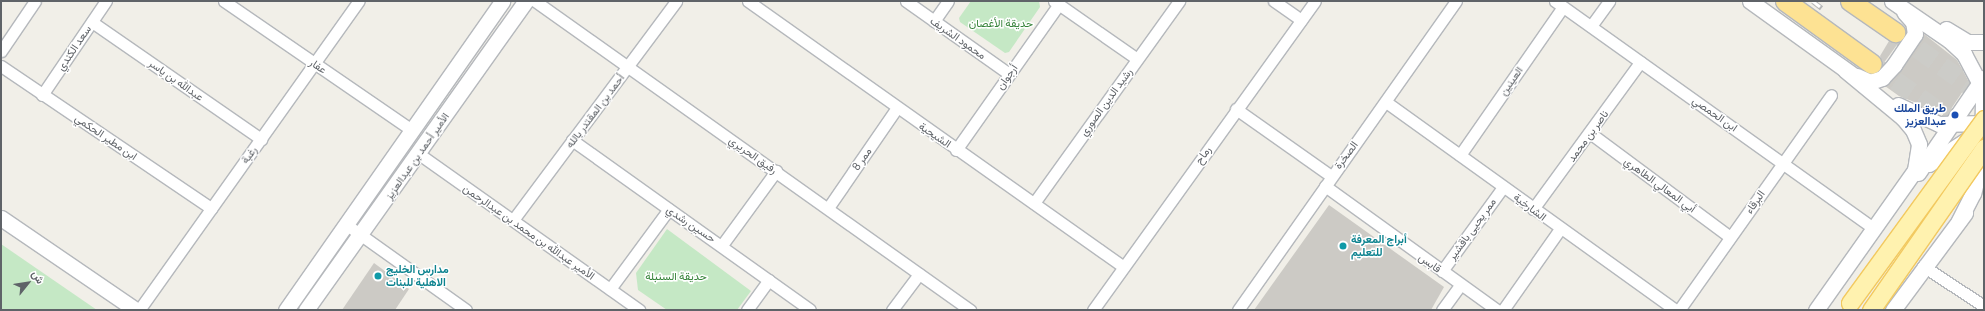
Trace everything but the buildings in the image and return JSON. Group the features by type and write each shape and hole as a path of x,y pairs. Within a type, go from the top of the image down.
{"highway":[{"path":"1785,1 1872,64"},
{"path":"1850,1 1895,32"}],"main road":[{"name":"الأمير أحمد بن عبدالعزيز","path":"286,310 347,225 502,1"},
{"name":"الأمير أحمد بن عبدالعزيز","path":"306,310 419,154 526,1"},
{"path":"1750,1 1845,70 1906,111 1951,126 1984,130"},
{"path":"1845,70 1870,82 1882,78 1915,34 1913,22 1891,1"},
{"path":"1891,1 1949,40 1964,54 1981,80 1984,130 1976,185 1959,221"},
{"path":"1897,1 1968,42 1984,42"},
{"path":"1816,310 1915,170 1919,144 1913,130 1845,70"},
{"path":"1901,191 1918,173 1981,80"},
{"path":"1918,173 1957,144 1984,130"},
{"path":"1850,303 1984,130"},
{"path":"1871,310 1984,130"},
{"path":"1901,191 1922,177 1938,172 1951,180 1962,196 1959,221"},
{"path":"1893,310 1923,266 1984,188"},
{"path":"1959,221 1984,198"},
{"path":"1,218 136,310"}],"street":[{"path":"1,51 35,1"},
{"name":"سعد الكندي","path":"42,95 106,1"},
{"name":"عفار","path":"224,1 412,130"},
{"name":"رغبة","path":"139,310 359,1"},
{"name":"رفيق الحريري","path":"535,1 627,68 776,171 970,310"},
{"name":"أحمد بن المقتدر بالله","path":"513,220 676,1"},
{"name":"الشيحية","path":"748,1 896,109 1034,203 1124,267"},
{"name":"محمود الشريف","path":"906,1 1009,74"},
{"path":"934,21 948,1"},
{"name":"رشيد الدين الصوري","path":"1034,203 1179,1"},
{"path":"1274,1 1301,20"},
{"name":"رماح","path":"1093,310 1315,1"},
{"name":"الصخرة","path":"1238,310 1331,176 1386,102 1456,1"},
{"path":"1591,26 1610,1"},
{"path":"1057,3 1137,59"},
{"name":"أرجوان","path":"956,150 1057,3"},
{"name":"ابن الحمصي","path":"1559,4 1784,162 1874,228"},
{"name":"العينين","path":"1460,155 1559,4"},
{"name":"عبدالله بن ياسر","path":"92,22 261,139"},
{"name":"ناصر بن محمد","path":"1533,209 1590,133 1640,62"},
{"name":"ابن مطير الحكمي","path":"1,66 211,208"},
{"name":"البرقاء","path":"1679,310 1831,95"},
{"name":"الشارخية","path":"1386,102 1560,229 1675,310"},
{"name":"ممر 8","path":"828,208 896,109"},
{"path":"1236,109 1331,176"},
{"name":"أبي المعالي الطاهري","path":"1590,133 1730,237"},
{"name":"حسين رشدي","path":"572,140 722,245 810,310"},
{"name":"الأمير عبدالله بن محمد بن عبدالرحمن","path":"419,154 639,310"},
{"path":"722,245 776,171"},
{"name":"قابس","path":"1325,186 1460,285 1497,310"},
{"name":"ممر يحيى باقشير","path":"1442,271 1503,187"},
{"path":"610,289 669,209"},
{"path":"347,225 462,309"},
{"path":"1503,310 1560,229"},
{"path":"1923,266 1984,306"},
{"path":"892,310 919,274"},
{"path":"747,310 769,280"},
{"path":"1442,310 1460,285"}],"green space":[{"name":"حديقة الأغصان","path":"971,1 1039,1 1040,7 1009,52 1005,53 960,22 959,18"},
{"name":"حديقة السنبلة","path":"667,229 751,291 737,310 667,310 638,290 636,273"},
{"path":"1,244 97,310 1,310"}],"tunnel":[{"path":"1895,32 1984,96"},
{"path":"1872,64 1968,131"}],"railway":[{"path":"1813,1 1822,8"}],"place":[{"name":"طريق الملك عبدالعزيز","path":"1955,115"},
{"name":"أبراج المعرفة للتعليم","path":"1343,246"},
{"name":"مدارس الخليج الاهلية للبنات","path":"378,276"}]}
